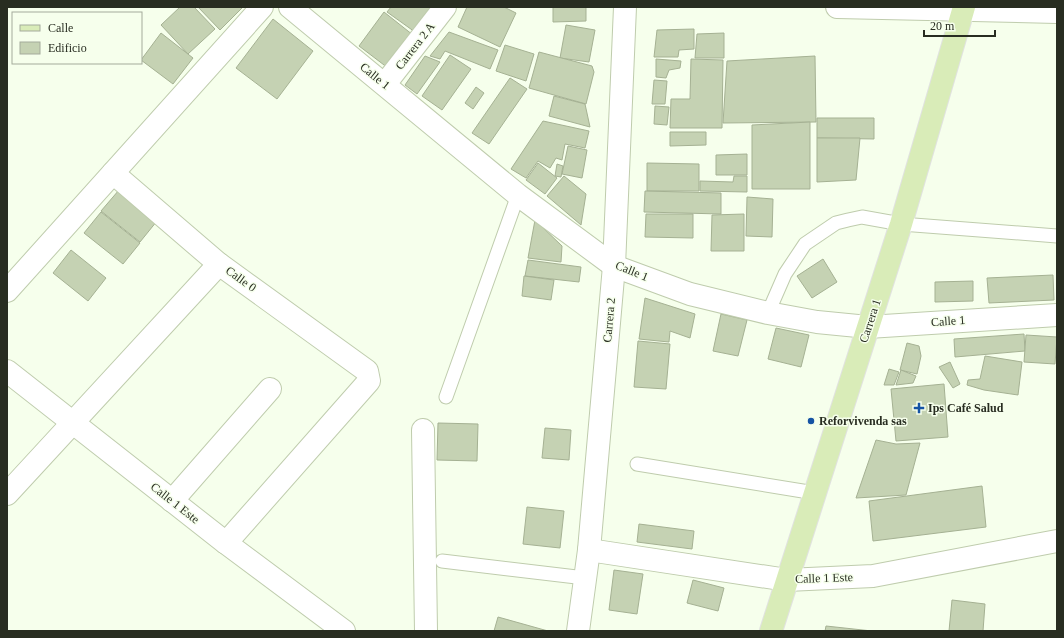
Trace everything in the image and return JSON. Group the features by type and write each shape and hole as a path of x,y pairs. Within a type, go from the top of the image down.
{"main road":[{"name":"Carrera 1","path":"771,631 901,224 964,8"}],"street":[{"path":"7,291 262,7"},
{"name":"Calle 1","path":"290,7 518,195 614,266 690,294 768,314 817,322 868,327 1057,315"},
{"name":"Carrera 2 A","path":"385,84 445,7"},
{"name":"Carrera 2","path":"578,631 589,550 614,266 625,7"},
{"path":"837,7 964,8 1057,12"},
{"name":"Calle 0","path":"113,173 219,264 367,371 369,381 226,543"},
{"path":"7,494 219,264"},
{"name":"Calle 1 Este","path":"7,371 226,543 344,631"},
{"path":"172,501 270,389"},
{"path":"423,430 426,631"},
{"name":"Calle 1 Este","path":"589,550 787,580 873,576 1057,541"}],"lane":[{"path":"446,397 518,195"},
{"path":"768,314 785,274 805,244 836,223 862,217 901,224 1057,236"},
{"path":"637,464 815,494"},
{"path":"442,561 585,578"}],"building":[{"path":"180,7 194,7 215,29 188,54 161,25"},
{"path":"198,7 243,7 220,30"},
{"path":"391,7 430,7 432,9 415,32 387,12"},
{"path":"467,7 504,7 516,13 500,47 458,27"},
{"path":"553,7 586,7 586,21 553,22"},
{"path":"384,12 413,35 388,68 359,46"},
{"path":"273,19 313,51 277,99 236,68"},
{"path":"566,25 595,30 589,62 560,58"},
{"path":"694,29 694,49 679,50 678,57 654,57 657,30"},
{"path":"449,32 498,50 490,69 445,51 440,59 430,56"},
{"path":"161,33 193,58 173,84 142,61"},
{"path":"724,33 724,58 695,58 697,34"},
{"path":"505,45 534,54 526,81 496,71"},
{"path":"539,52 592,66 594,72 586,104 529,88"},
{"path":"450,55 471,69 442,110 422,96"},
{"path":"425,56 440,62 417,94 405,85"},
{"path":"815,56 816,122 723,123 727,61"},
{"path":"656,59 681,61 680,68 669,70 666,78 656,77"},
{"path":"691,59 723,60 722,128 670,128 671,99 690,99"},
{"path":"510,78 527,89 489,144 472,133"},
{"path":"654,80 667,81 665,104 652,104"},
{"path":"476,87 484,93 473,109 465,103"},
{"path":"554,96 585,104 590,127 549,116"},
{"path":"655,106 669,107 667,125 654,124"},
{"path":"817,118 874,118 874,139 817,138"},
{"path":"543,121 589,131 585,148 565,144 562,160 556,158 550,168 538,161 526,178 511,169"},
{"path":"810,122 810,189 752,189 752,125"},
{"path":"670,132 706,132 706,145 670,146"},
{"path":"817,138 860,138 856,180 817,182"},
{"path":"568,146 587,150 582,178 562,174"},
{"path":"747,154 747,175 716,175 716,155"},
{"path":"538,163 557,178 545,194 526,180"},
{"path":"647,163 699,164 699,191 647,191"},
{"path":"557,164 563,166 561,177 555,176"},
{"path":"564,176 586,194 581,225 547,196"},
{"path":"734,176 747,176 747,192 700,191 700,181 733,182"},
{"path":"119,190 157,221 140,242 101,211"},
{"path":"645,191 721,193 721,214 644,212"},
{"path":"747,197 773,199 772,237 746,236"},
{"path":"101,212 140,243 123,264 84,233"},
{"path":"646,214 693,214 693,238 645,237"},
{"path":"744,214 744,251 711,251 712,215"},
{"path":"535,220 562,246 561,262 528,258"},
{"path":"71,250 106,278 88,301 53,273"},
{"path":"823,259 837,282 812,298 797,276"},
{"path":"528,260 581,267 579,282 525,276"},
{"path":"1053,275 1054,300 989,303 987,278"},
{"path":"524,276 554,280 551,300 522,296"},
{"path":"973,281 973,301 935,302 935,282"},
{"path":"645,298 695,314 690,338 670,331 669,342 639,339"},
{"path":"721,314 747,320 738,356 713,351"},
{"path":"776,328 809,335 801,367 768,359"},
{"path":"1024,334 1025,351 955,357 954,339"},
{"path":"1026,335 1057,337 1055,364 1024,362"},
{"path":"638,341 670,344 666,389 634,387"},
{"path":"907,343 919,346 921,356 917,374 900,370"},
{"path":"985,356 1022,362 1018,395 984,390 967,385 968,380 980,379"},
{"path":"950,362 960,384 953,388 939,367"},
{"path":"889,369 899,372 894,385 884,385"},
{"path":"901,370 916,376 913,383 896,385"},
{"path":"944,384 948,437 896,441 891,389"},
{"path":"438,423 478,424 477,461 437,460"},
{"path":"545,428 571,430 569,460 542,458"},
{"path":"876,440 896,444 920,443 906,495 856,498"},
{"path":"982,486 986,527 873,541 869,501"},
{"path":"527,507 564,511 560,548 523,544"},
{"path":"639,524 694,531 692,549 637,542"},
{"path":"614,570 643,574 637,614 609,610"},
{"path":"693,580 724,588 718,611 687,603"},
{"path":"952,600 985,604 983,631 949,631"},
{"path":"498,617 548,631 494,631"},
{"path":"826,626 872,631 825,631"}],"place":[{"name":"Ips Café Salud","path":"919,408"},
{"name":"Reforvivenda sas","path":"811,421"}]}
